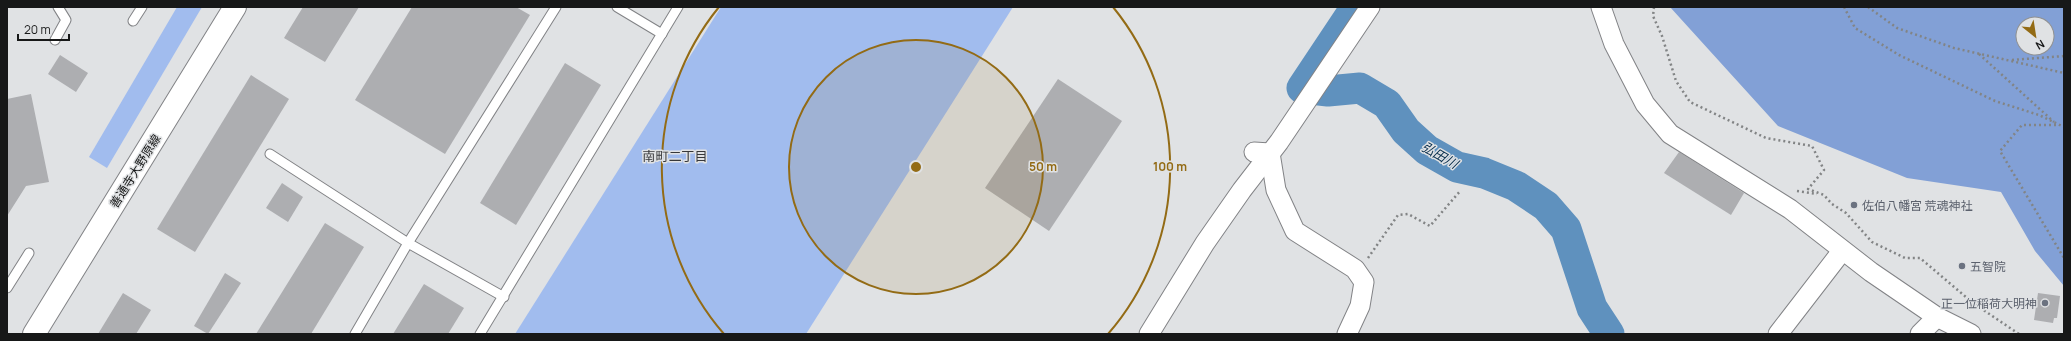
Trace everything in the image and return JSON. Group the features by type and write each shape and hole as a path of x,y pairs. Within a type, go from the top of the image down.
{"main road":[{"name":"善通寺大野原線","path":"34,334 235,7"}],"street":[{"path":"1149,334 1205,243 1242,190 1262,153 1313,93 1370,7"},
{"path":"1601,7 1614,44 1645,104 1670,134 1790,209 1842,251 1937,317 1970,334"},
{"path":"1262,153 1276,190 1295,231 1355,269 1364,282 1360,306 1347,334"},
{"path":"1778,334 1842,251"},
{"path":"1920,334 1937,317"}],"lane":[{"path":"55,40 66,20 58,7"},
{"path":"133,21 142,7"},
{"path":"355,334 408,243 556,7"},
{"path":"618,7 662,34"},
{"path":"480,334 504,297 678,7"},
{"path":"270,154 408,243 504,297"},
{"path":"7,288 29,253"}],"path":[{"path":"1654,7 1653,16 1662,36 1676,81 1690,102 1766,138 1812,146 1824,170 1808,189 1824,195 1832,204 1846,213 1872,242 1904,258 1920,258 1973,303 2019,334"},
{"path":"1844,7 1855,28 1899,55 1995,101 2039,115 2057,125 2064,127"},
{"path":"1868,7 1897,28 1954,48 2064,73"},
{"path":"1978,53 2057,125"},
{"path":"2010,61 2064,56"},
{"path":"2057,125 2022,125 2000,151 2064,258"},
{"path":"1357,273 1398,215 1408,214 1430,226 1461,190"}],"shaded area":[{"path":"177,7 202,7 107,168 89,157"},
{"path":"721,7 1013,7 806,334 515,334"},
{"path":"1670,7 2064,7 2064,286 2035,251 2001,192 1907,178 1778,126"}],"building":[{"path":"303,7 359,7 325,62 284,38"},
{"path":"412,7 516,7 530,15 445,154 355,100"},
{"path":"60,55 88,73 76,92 48,74"},
{"path":"565,63 601,85 516,225 480,203"},
{"path":"251,75 289,99 195,252 157,229"},
{"path":"1058,79 1122,121 1049,231 985,188"},
{"path":"31,94 49,182 26,186 7,216 7,99"},
{"path":"1679,152 1744,193 1731,215 1664,173"},
{"path":"282,183 303,197 288,222 266,208"},
{"path":"325,223 364,247 311,334 256,334"},
{"path":"225,273 241,283 208,334 194,326"},
{"path":"424,284 464,308 448,334 393,334"},
{"path":"123,293 151,310 136,334 98,334"},
{"path":"2038,293 2060,296 2057,318 2054,318 2053,323 2034,320"}],"waterway":[{"name":"弘田川","path":"1356,7 1302,88 1328,91 1360,88 1387,104 1406,131 1427,150 1457,167 1484,173 1516,186 1546,206 1566,229 1592,308 1609,334"}],"place":[{"name":"佐伯八幡宮 荒魂神社","path":"1854,205"},
{"name":"五智院","path":"1962,266"},
{"name":"正一位稲荷大明神","path":"2045,303"}],"district":[{"name":"南町二丁目","path":"675,156"}]}
